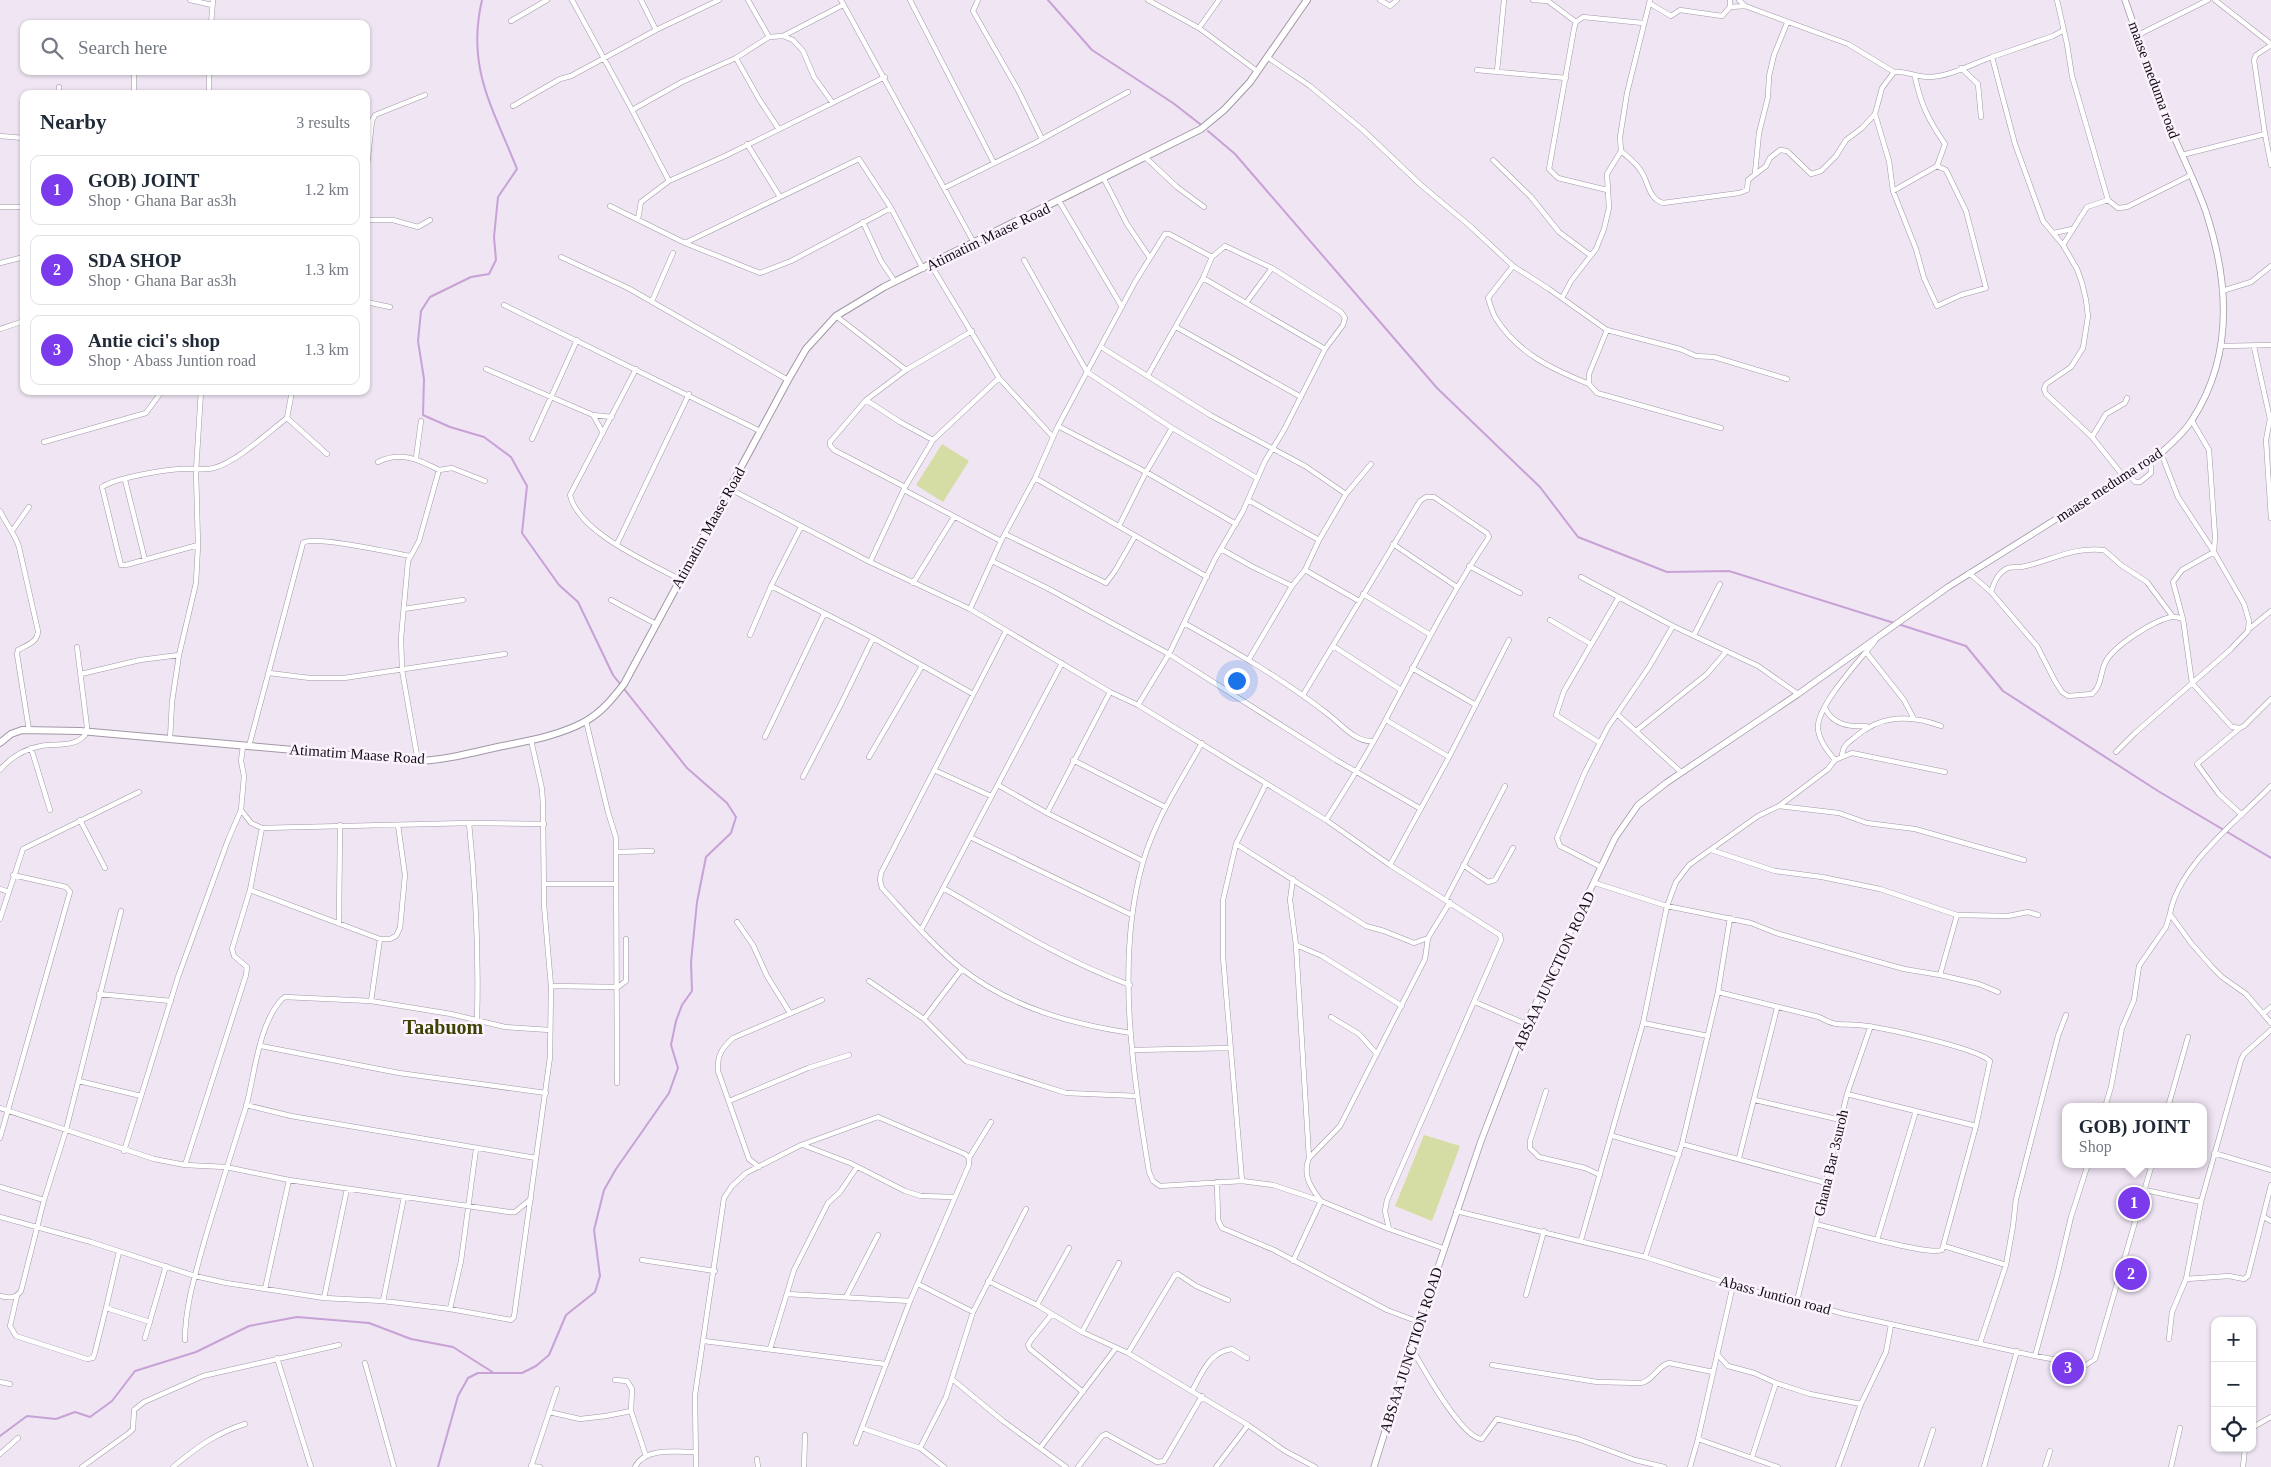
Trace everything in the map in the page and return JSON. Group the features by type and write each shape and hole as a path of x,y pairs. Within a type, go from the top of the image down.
{"main road":[{"name":"Atimatim Maase Road","path":"0,743 11,734 29,730 87,731 418,761 470,753 531,740 563,731 586,721 599,712 624,684 788,380 806,349 836,316 894,282 1201,129 1238,96 1308,0"}],"street":[{"path":"190,0 213,2 211,20"},
{"path":"511,21 547,0"},
{"path":"572,0 669,181"},
{"path":"641,0 656,30"},
{"path":"513,106 560,79 571,76 656,30 711,2 719,0"},
{"path":"748,0 769,37"},
{"path":"910,0 994,163"},
{"path":"978,0 973,11 1018,90 1042,139"},
{"path":"1199,28 1219,0"},
{"path":"1380,0 1390,6 1397,0"},
{"path":"1497,71 1504,0"},
{"path":"1533,0 1548,1 1576,22"},
{"path":"1562,298 1571,281 1596,249 1604,229 1608,208 1608,170 1621,150 1620,137 1627,93 1643,23 1650,2 1673,16 1680,10 1722,16 1730,6 1730,0"},
{"path":"1739,0 1745,6"},
{"path":"2057,0 2072,76 2108,200 2118,208 2127,206 2191,175"},
{"name":"maase meduma road","path":"1892,626 1969,573 2161,453 2192,421 2212,379 2222,346 2225,315 2212,235 2191,175 2159,98 2125,0"},
{"path":"2138,34 2208,0"},
{"path":"2215,0 2271,45 2256,55 2254,60 2271,165"},
{"path":"1151,1 1199,28 1257,71"},
{"path":"632,110 682,82 736,58 769,37 783,36 842,2 885,77 974,243"},
{"path":"1730,6 1745,6 1848,44 1894,72 1899,71 1915,77 1938,76 2053,36 2064,30"},
{"path":"1607,190 1558,178 1549,169 1576,22 1583,17 1643,23"},
{"path":"1755,173 1759,133 1768,97 1769,76 1774,55 1787,23"},
{"path":"783,36 793,40 803,51 814,77 832,102"},
{"path":"1267,57 1310,86 1363,130 1421,185 1470,226 1513,266 1607,330 1680,349 1696,356 1714,356 1788,379"},
{"path":"1992,57 2015,144 2042,222 2064,245 2082,283 2088,316 2083,348 2070,367 2046,384 2044,389 2046,394 2092,437 2126,476 2135,482 2140,482 2151,473 2148,461"},
{"path":"736,58 778,128"},
{"path":"1961,68 1978,84 1981,117"},
{"path":"1477,70 1566,78"},
{"path":"1621,150 1642,172 1652,196 1663,203 1745,192 1748,180 1766,166 1770,158 1783,150 1787,151 1810,174 1816,174 1836,156 1846,140 1862,128 1875,114 1882,88 1894,72"},
{"path":"134,75 134,90"},
{"path":"209,75 209,90"},
{"path":"638,219 641,202 669,181 885,77"},
{"path":"1893,191 1909,180 1922,176 1938,166 1945,144 1930,123 1920,101 1915,77"},
{"path":"944,188 1042,139 1128,92"},
{"path":"370,139 372,121 376,115 425,95"},
{"path":"1875,114 1889,161 1893,191 1916,249 1924,278 1937,306 1961,295 1986,288 1966,211 1946,170 1938,166"},
{"path":"2182,155 2265,134"},
{"path":"0,136 20,138"},
{"path":"748,144 780,197"},
{"path":"1145,158 1177,188 1204,206"},
{"path":"685,243 859,159 891,208 923,269"},
{"path":"1493,160 1531,197 1559,232 1590,255"},
{"path":"1104,179 1127,224 1150,258"},
{"path":"2064,245 2087,207 2108,200"},
{"path":"1059,201 1122,307"},
{"path":"610,206 685,243 760,273 791,261 891,208"},
{"path":"0,207 20,207"},
{"path":"370,220 393,220 418,227 430,220"},
{"path":"863,222 881,261 894,282"},
{"path":"2054,233 2072,229"},
{"path":"970,609 1001,541 1035,478 1058,426 1122,307 1165,234 1169,234 1212,257"},
{"path":"1138,705 1169,654 1207,576 1236,524 1272,449 1325,349 1343,325 1345,318 1341,312 1272,268 1225,246 1212,257 1203,278 1148,375"},
{"path":"652,301 673,253"},
{"path":"561,257 604,276 652,301 788,380"},
{"path":"0,263 20,258"},
{"path":"1024,260 1087,372 1172,428 1257,478"},
{"path":"931,265 999,378 1029,413 1053,437"},
{"path":"1513,266 1488,298 1494,316 1524,350 1550,368 1589,384 1597,393 1721,428"},
{"path":"2222,291 2252,282 2271,266"},
{"path":"1246,303 1272,268"},
{"path":"1203,278 1325,349"},
{"path":"370,303 390,307"},
{"path":"504,304 760,430"},
{"path":"836,316 906,370"},
{"path":"0,329 20,322"},
{"path":"1176,327 1301,397"},
{"path":"1589,384 1589,374 1607,330"},
{"path":"972,331 906,370 866,400 830,442 830,446 954,517 1001,541"},
{"path":"532,439 577,340"},
{"path":"2222,346 2254,347 2271,345"},
{"path":"1101,347 1210,415 1304,466 1346,494"},
{"path":"2254,347 2270,419 2266,440 2271,518"},
{"path":"636,368 570,495 574,507 586,521 617,544 679,579"},
{"path":"486,369 593,415 612,417"},
{"path":"870,562 904,489 933,440 999,378"},
{"path":"617,544 689,394"},
{"path":"44,442 146,413 159,395"},
{"path":"170,740 172,702 179,654 196,582 198,545 196,471 201,395"},
{"path":"198,545 126,565 120,564 102,489 104,485 179,469 196,471 213,468 226,462 287,418 291,395"},
{"path":"2092,437 2106,414 2125,403 2127,398"},
{"path":"866,400 933,440"},
{"path":"593,415 603,433"},
{"path":"287,418 327,454"},
{"path":"416,458 421,421"},
{"path":"2192,421 2209,450 2215,536 2214,552"},
{"path":"1058,426 1146,472 1236,524"},
{"path":"1119,526 1146,472 1172,428"},
{"path":"2161,453 2178,497 2214,552 2244,604 2249,620 2248,629"},
{"path":"378,462 387,457 416,458 439,470 452,468 485,481"},
{"path":"1249,659 1292,586 1305,570 1319,540 1346,494 1371,464"},
{"path":"418,761 402,670 401,638 408,562 419,541 439,470"},
{"path":"1035,478 1207,576"},
{"path":"125,480 145,560"},
{"path":"730,489 870,562 970,609 1110,692 1138,705 1239,765 1266,784 1326,820 1390,865 1497,932 1501,937 1475,1002 1387,1200 1385,1211 1389,1229"},
{"path":"1303,695 1420,501 1426,497 1434,497 1488,534 1429,634 1386,720 1326,820"},
{"path":"1248,500 1319,540"},
{"path":"12,532 29,507"},
{"path":"0,511 20,547 38,631 38,636 35,640 18,650 17,654 29,730"},
{"path":"913,583 954,517"},
{"path":"750,635 771,586 802,526"},
{"path":"1005,534 1106,583 1116,571 1135,536"},
{"path":"124,1151 178,977 228,840 241,810 244,776 241,761 269,673 300,551 306,540 344,544 410,556"},
{"path":"1393,544 1457,587"},
{"path":"1221,549 1292,586"},
{"path":"1991,592 1999,575 2006,569 2021,567 2051,556 2084,549 2104,550 2121,565 2147,582 2174,617"},
{"path":"2214,552 2182,570 2173,582 2182,619 2192,683 2232,727 2240,728"},
{"path":"992,561 1047,588 1169,654 1336,760 1421,809"},
{"path":"1469,566 1520,593"},
{"path":"1305,570 1359,601"},
{"path":"1969,573 1991,592 2037,646 2058,686 2068,696 2092,694 2097,690 2104,664 2112,654 2144,630 2174,617 2182,619"},
{"path":"1581,577 1673,626 1758,666 1798,694"},
{"path":"1694,635 1720,584"},
{"path":"771,586 873,638 973,694"},
{"path":"1363,594 1429,634"},
{"path":"1600,743 1556,715 1564,691 1619,597"},
{"path":"404,609 463,600"},
{"path":"611,600 656,624"},
{"path":"2116,752 2242,639 2248,629 2271,612"},
{"path":"765,737 824,614"},
{"path":"1550,620 1592,644"},
{"path":"1184,623 1249,659 1303,695 1361,740 1374,741"},
{"path":"1601,867 1560,846 1556,838 1600,743 1673,626"},
{"name":"ABSAA JUNCTION ROAD","path":"1374,1467 1443,1248 1526,1024 1601,867 1632,812 1642,801 1681,772 1798,694 1892,626"},
{"path":"1006,631 881,873 882,888 921,930 962,969 1007,998 1084,1026 1130,1033"},
{"path":"1834,760 1820,735 1818,726 1825,708 1836,689 1881,634"},
{"path":"803,777 873,638"},
{"path":"1390,865 1450,757 1509,640"},
{"path":"1333,646 1401,690"},
{"path":"0,770 11,758 31,748 43,745 70,744 83,738 87,731 77,647"},
{"path":"1636,731 1707,674 1726,652"},
{"path":"1866,652 1904,700 1914,718"},
{"path":"81,674 140,660 179,654"},
{"path":"269,673 310,678 344,678 505,654"},
{"path":"921,930 1062,663"},
{"path":"869,757 922,666"},
{"path":"1412,668 1476,705"},
{"path":"1047,813 1110,692"},
{"path":"2242,815 2219,794 2197,764 2271,699"},
{"path":"1825,708 1834,720 1847,726 1867,726 1897,718 1914,718 1941,726"},
{"path":"1617,714 1681,772"},
{"path":"1386,720 1450,757"},
{"path":"586,721 609,818 615,832 618,987 617,1083"},
{"path":"1842,757 1845,745 1867,726"},
{"path":"0,1217 195,1276 265,1290 324,1298 383,1301 450,1309 511,1320 514,1317 550,1057 551,986 544,884 542,789 531,740"},
{"path":"1202,744 1165,808 1143,861 1128,938 1130,1033 1137,1096 1149,1172 1153,1180 1160,1186 1242,1181 1273,1185 1321,1201 1389,1229 1443,1248"},
{"path":"31,748 50,810"},
{"path":"1581,1240 1643,1024 1667,906 1680,876 1689,865 1758,816 1779,806 1828,769 1834,760 1852,753 1908,766 1946,772"},
{"path":"1073,760 1165,808"},
{"path":"934,770 991,796"},
{"path":"1242,1181 1222,957 1223,900 1236,844 1266,784"},
{"path":"998,785 1047,813 1143,861"},
{"path":"1309,1158 1340,1126 1378,1054 1425,959 1428,938 1504,786"},
{"path":"2105,1103 2111,1087 2122,1028 2134,1000 2139,966 2166,927 2177,891 2186,873 2271,786"},
{"path":"0,919 23,849 139,792"},
{"path":"1779,806 1839,813 1868,823 1914,829 2024,860"},
{"path":"241,810 251,823 262,828 469,823 544,824"},
{"path":"80,820 105,868"},
{"path":"469,823 478,930 477,1020"},
{"path":"338,923 340,825"},
{"path":"250,890 380,939 390,939 396,936 400,928 405,875 398,825"},
{"path":"184,1165 246,975 246,967 234,956 232,949 250,890 262,828"},
{"path":"970,836 1132,915"},
{"path":"1236,844 1366,926 1384,930 1414,943 1428,938"},
{"path":"1463,865 1488,882 1495,880 1513,848"},
{"path":"1710,850 1787,874 1822,877 1880,890 1957,915 2008,916 2028,912 2038,915"},
{"path":"616,852 652,851"},
{"path":"0,1138 70,892 66,887 13,876"},
{"path":"1293,879 1290,900 1296,945 1309,1158 1306,1177 1321,1201"},
{"path":"1595,883 1667,906 1730,918 1904,969 1979,984 1998,992"},
{"path":"544,884 616,884"},
{"path":"943,888 1062,955 1102,975 1130,985"},
{"path":"0,889 8,892"},
{"path":"119,1252 93,1358 87,1360 16,1336 10,1326 17,1296 21,1291 44,1200 66,1130 99,994 122,911"},
{"path":"2170,914 2191,943 2212,967 2222,977 2246,994 2271,1023"},
{"path":"1940,975 1957,915"},
{"path":"1645,1257 1682,1144 1718,992 1730,918"},
{"path":"737,922 753,945 767,976 790,1013"},
{"path":"371,1002 380,939"},
{"path":"551,986 618,987 626,981 626,939"},
{"path":"1296,945 1322,956 1402,1006"},
{"path":"924,1019 962,969"},
{"path":"868,981 924,1019 966,1061 1066,1094 1137,1096"},
{"path":"1718,992 1818,1017 1834,1025 1862,1025 1921,1037 1986,1058 1990,1064 1976,1126 1944,1246 1939,1251 1877,1240 1816,1224"},
{"path":"99,994 171,1001"},
{"path":"185,1340 186,1313 226,1167 246,1105 270,1016 284,997 371,1002 452,1014 505,1028 550,1030"},
{"path":"759,1167 749,1159 718,1071 717,1059 723,1047 733,1038 822,1000"},
{"path":"1475,1002 1526,1024"},
{"path":"2264,1013 2271,1007"},
{"path":"1739,1158 1777,1008"},
{"path":"1980,1343 2006,1266 2014,1226 2016,1199 2058,1036 2066,1015"},
{"path":"1331,1017 1360,1034 1378,1054"},
{"path":"1643,1024 1708,1036"},
{"name":"Ghana Bar 3suroh","path":"1797,1300 1847,1094 1870,1028"},
{"path":"2169,1339 2172,1312 2186,1280 2201,1202 2241,1060 2244,1054 2271,1030"},
{"path":"2169,1103 2188,1037"},
{"path":"261,1046 399,1072 546,1093"},
{"path":"1133,1050 1230,1048"},
{"path":"729,1101 808,1068 849,1055"},
{"path":"79,1080 141,1096"},
{"path":"1546,1091 1530,1141 1530,1148 1539,1157 1585,1168 1600,1175"},
{"path":"1847,1094 1976,1126"},
{"path":"1754,1100 1841,1120"},
{"path":"246,1105 291,1116 536,1158"},
{"path":"0,1108 154,1160 184,1165 226,1167 289,1180 515,1212 531,1199"},
{"path":"1877,1240 1916,1111"},
{"path":"696,1467 695,1395 715,1271 718,1232 724,1198 739,1180 801,1145 878,1117 965,1154 969,1158"},
{"path":"856,1443 910,1301 969,1165 969,1158 991,1122"},
{"path":"1612,1136 1679,1155"},
{"path":"1682,1144 1826,1183"},
{"path":"801,1145 819,1150 905,1191 921,1196 954,1197"},
{"path":"450,1309 461,1262 476,1149"},
{"path":"2214,1153 2271,1170"},
{"path":"770,1349 794,1270 828,1203 844,1186 857,1167"},
{"path":"2035,1356 2058,1276 2071,1217 2087,1168"},
{"path":"2151,1168 2144,1190 2201,1202"},
{"path":"265,1290 289,1180"},
{"path":"1217,1182 1218,1220 1222,1228 1293,1261 1365,1299 1419,1322"},
{"path":"2186,1280 2229,1276 2244,1278 2248,1276 2271,1185"},
{"path":"0,1188 44,1200"},
{"path":"324,1298 347,1189"},
{"name":"Abass Juntion road","path":"1456,1211 1581,1240 1645,1257 1752,1291 1797,1300 1891,1325 2086,1365 2095,1359 2144,1190"},
{"path":"383,1301 404,1197"},
{"path":"1293,1261 1321,1201"},
{"path":"920,1448 938,1415 952,1380 973,1312 1026,1209"},
{"path":"2264,1217 2271,1221"},
{"path":"1526,1295 1544,1231"},
{"path":"846,1297 878,1235"},
{"path":"1944,1246 2006,1266"},
{"path":"1038,1305 1069,1248"},
{"path":"642,1260 715,1271"},
{"path":"1082,1332 1119,1263"},
{"path":"145,1338 166,1266"},
{"path":"1128,1353 1175,1275 1178,1274 1196,1286 1228,1300"},
{"path":"988,1281 1038,1305 1082,1332 1128,1353 1248,1425 1285,1452 1316,1467"},
{"path":"918,1284 973,1312"},
{"path":"1690,1467 1734,1285"},
{"path":"787,1294 910,1301"},
{"path":"0,1296 11,1298 17,1296"},
{"path":"106,1308 150,1322"},
{"path":"1052,1314 1028,1345 1030,1349 1083,1392"},
{"path":"1838,1467 1861,1404 1886,1352 1891,1325"},
{"path":"704,1341 885,1364"},
{"path":"82,1467 133,1429 134,1410 144,1402 203,1376 339,1345"},
{"path":"1411,1347 1445,1404 1467,1431 1478,1439 1482,1439 1496,1418 1578,1439 1635,1460 1664,1467"},
{"path":"1040,1448 1116,1348"},
{"path":"1192,1391 1208,1362 1216,1354 1232,1349 1247,1358"},
{"path":"1984,1467 2017,1351"},
{"path":"1716,1354 1728,1366 1754,1373 1776,1383 1810,1394 1861,1404"},
{"path":"277,1358 311,1467"},
{"path":"365,1363 394,1467"},
{"path":"1492,1364 1597,1382 1645,1383 1663,1365 1669,1363 1713,1372"},
{"path":"615,1380 626,1381 632,1389 631,1411 646,1456"},
{"path":"952,1380 1066,1467"},
{"path":"0,1382 10,1384"},
{"path":"1752,1457 1776,1383"},
{"path":"540,1467 531,1466 557,1389"},
{"path":"1078,1467 1102,1436 1106,1434 1157,1462 1164,1462 1202,1396"},
{"path":"549,1412 580,1419 631,1411"},
{"path":"2256,1425 2271,1417"},
{"path":"174,1467 207,1440 225,1430 245,1424"},
{"path":"1216,1467 1248,1425"},
{"path":"862,1428 920,1448 944,1467"},
{"path":"2171,1467 2180,1428"},
{"path":"1921,1467 1933,1430"},
{"path":"804,1467 805,1435"},
{"path":"0,1454 18,1438"},
{"path":"1698,1439 1778,1467"},
{"path":"2045,1467 2050,1451"},
{"path":"636,1467 646,1456 663,1453 696,1452"},
{"path":"2243,1467 2245,1452"},
{"path":"757,1459 758,1467"},
{"path":"1633,1467 1635,1460"}],"green space":[{"path":"942,444 969,461 943,502 916,485"},
{"path":"1424,1135 1460,1146 1432,1221 1395,1206"}],"waterway":[{"path":"438,1467 458,1396 468,1378 478,1373 522,1373 536,1366 549,1355 566,1315 595,1292 600,1276 594,1230 604,1190 616,1169 669,1093 678,1068 671,1045 676,1021 682,1005 692,991 691,962 697,902 706,857 731,833 736,817 727,803 687,768 613,675 578,602 559,585 522,533 527,486 511,457 484,437 450,427 423,415 424,379 418,341 421,311 430,297 471,277 489,274 496,260 494,237 498,197 517,169 484,87 477,47 482,0"},
{"path":"1048,0 1092,50 1173,103 1200,124"},
{"path":"1208,131 1235,154 1437,388 1540,487 1578,537 1667,572 1729,571 1894,623"},
{"path":"1898,624 1966,646 2003,691 2158,791 2271,858"},
{"path":"0,1436 27,1416 56,1419 75,1412 90,1417 112,1401 135,1371 196,1352 249,1326 297,1317 369,1323 411,1339 453,1347 494,1373"}],"place":[{"name":"GOB) JOINT","path":"2134,1203"},
{"name":"SDA SHOP","path":"2131,1274"},
{"name":"Antie cici's shop","path":"2068,1368"}],"district":[{"name":"Taabuom","path":"443,1027"}]}
